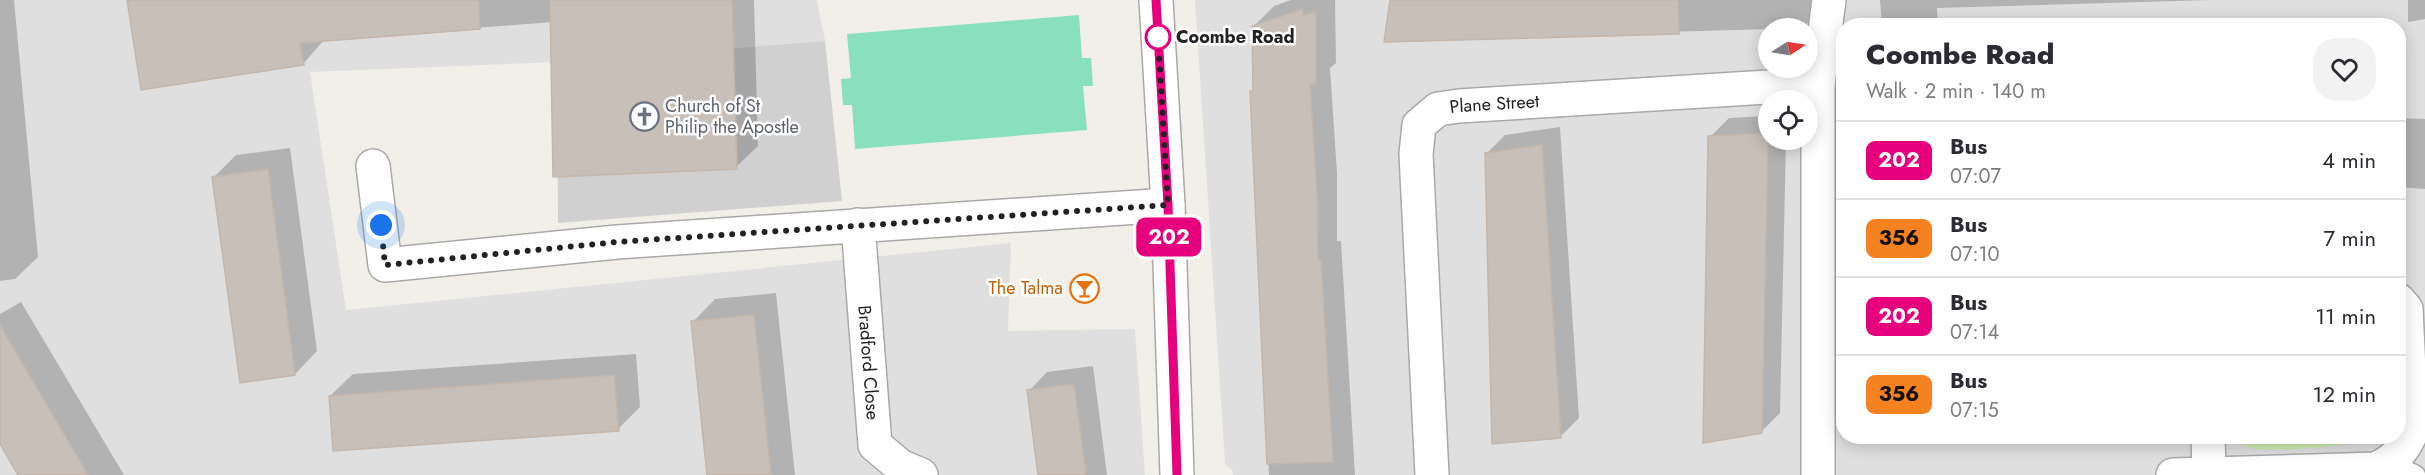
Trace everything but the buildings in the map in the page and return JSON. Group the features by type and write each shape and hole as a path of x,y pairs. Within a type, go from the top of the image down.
{"street":[{"path":"1156,0 1168,205 1177,475"},
{"path":"1818,475 1818,84 1829,0"},
{"name":"Plane Street","path":"1432,475 1416,154 1419,125 1438,109 1459,106 1818,84"},
{"path":"373,166 385,265 617,242 1168,205"},
{"name":"Bradford Close","path":"858,225 875,444 900,466 921,475"},
{"path":"2173,475 2403,468 2404,449 2412,431 2406,309"},
{"path":"2198,474 2206,444"}],"shaded area":[{"path":"0,0 817,0 825,41 557,62 310,72 346,310 1011,243 1008,331 1135,329 1145,475 0,475"},
{"path":"1195,0 2425,0 2425,475 1233,475 1232,470 1225,464"},
{"path":"825,41 842,201 558,223 557,62"}],"green space":[{"path":"1079,15 1082,58 1091,58 1093,86 1083,86 1087,130 855,149 852,105 843,105 841,79 851,78 847,34"},
{"path":"2244,444 2347,444 2275,450"}],"bus line":[{"name":"202","path":"1156,0 1168,205 1177,475"}],"place":[{"name":"Coombe Road","path":"1158,37"},
{"name":"Church of St Philip the Apostle","path":"644,116"},
{"name":"The Talma","path":"1084,288"}],"route":[{"path":"381,225 385,265 617,242 1168,205 1158,37"}]}
